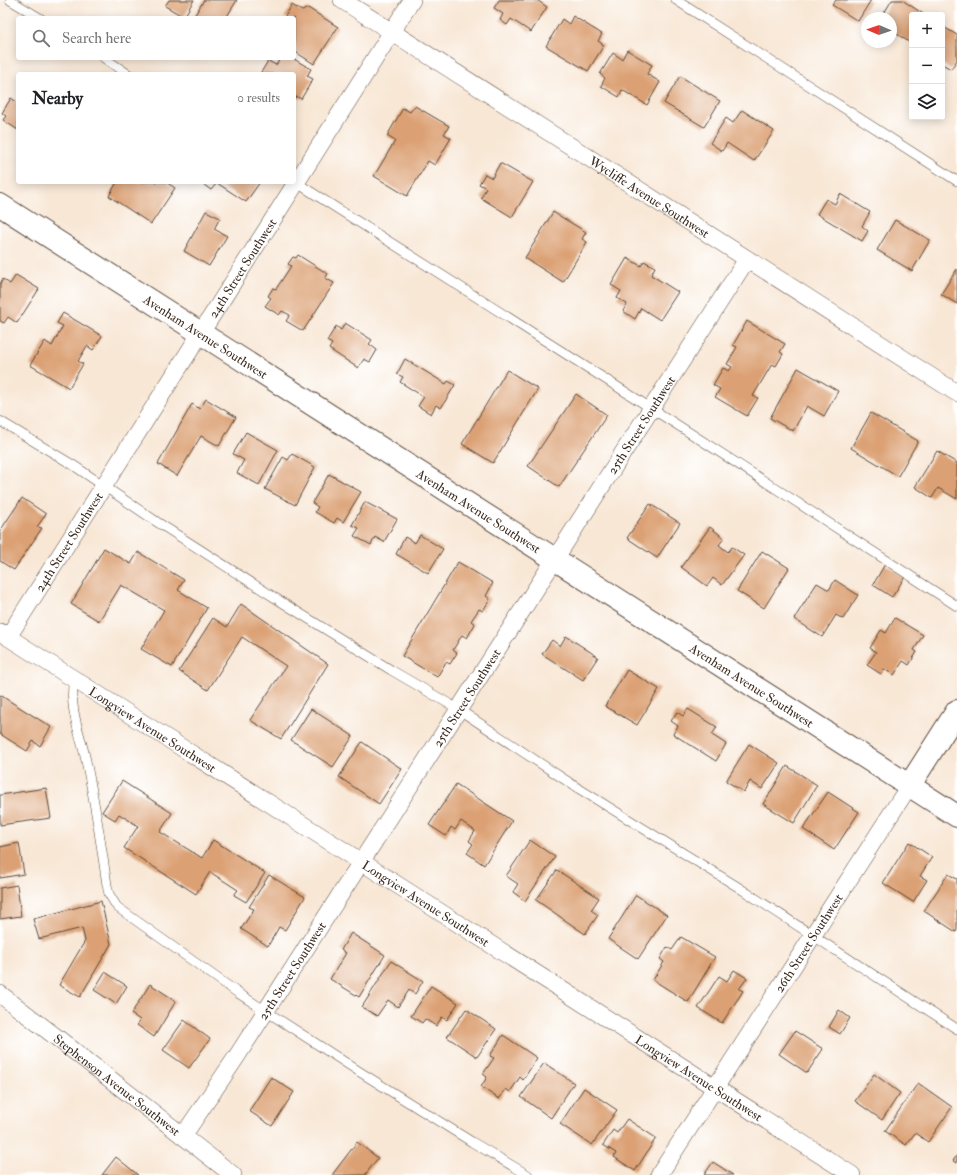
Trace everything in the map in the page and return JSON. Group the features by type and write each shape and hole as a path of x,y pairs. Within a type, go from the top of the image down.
{"street":[{"name":"Wycliffe Avenue Southwest","path":"342,0 957,393"},
{"name":"24th Street Southwest","path":"296,180 412,0"},
{"name":"24th Street Southwest","path":"4,634 103,485 201,333 294,184"},
{"name":"Avenham Avenue Southwest","path":"0,205 957,816"},
{"name":"25th Street Southwest","path":"183,1136 237,1056 747,259"},
{"name":"Longview Avenue Southwest","path":"4,634 852,1175"},
{"name":"26th Street Southwest","path":"659,1175 957,711"},
{"name":"Stephenson Avenue Southwest","path":"0,994 233,1175"}],"lane":[{"path":"10,0 37,16"},
{"path":"676,0 957,181"},
{"path":"107,60 125,72"},
{"path":"296,183 957,606"},
{"path":"0,422 73,465 157,522 280,601 391,670 458,709 573,785 738,887 957,1029"},
{"path":"74,680 72,706 86,760 98,821 109,894 117,907 265,1011 452,1130 528,1175"}],"building":[{"path":"169,0 194,0 185,16 165,6"},
{"path":"204,0 237,0 227,16 194,16"},
{"path":"499,0 537,0 547,7 531,32 511,19 507,25 500,20 503,14 494,8"},
{"path":"836,0 871,0 864,12 861,12 861,16 858,21 832,5"},
{"path":"892,0 902,0 920,12 909,12 909,42 897,34 897,12 885,12"},
{"path":"292,5 302,11 308,8 338,27 314,64 296,52 296,16 285,16"},
{"path":"573,16 602,34 598,41 604,45 588,71 546,46 562,19 569,24"},
{"path":"945,28 957,35 957,60 951,69 945,66"},
{"path":"627,50 652,65 647,74 660,82 647,105 622,90 619,97 601,86 605,78 600,74 613,53 622,59"},
{"path":"280,60 295,60 311,69 307,76 313,79 301,99 296,96 296,72 261,72 268,61 276,65"},
{"path":"680,76 720,101 704,127 664,103"},
{"path":"11,98 16,101 16,129 3,120 6,116 2,113"},
{"path":"415,106 449,126 444,134 451,138 435,165 428,161 407,196 374,176 395,141 387,136 403,108 410,112"},
{"path":"742,110 774,131 754,161 727,143 722,151 710,143 726,118 733,123"},
{"path":"500,163 533,182 512,217 481,198 486,188 479,184 485,174 492,178"},
{"path":"116,184 169,184 175,188 151,224 109,196"},
{"path":"203,184 216,184 211,190"},
{"path":"219,184 259,184 246,202"},
{"path":"840,194 870,212 862,226 868,231 862,241 817,214 826,199 835,204"},
{"path":"206,211 220,218 214,229 227,236 209,266 184,251"},
{"path":"553,212 586,232 582,239 587,242 563,282 525,258"},
{"path":"895,220 930,240 912,271 877,250"},
{"path":"298,255 328,274 325,278 334,283 303,331 286,321 290,315 282,311 279,315 265,306 271,298 268,296 273,288 276,289 291,266 288,264 293,257 296,258"},
{"path":"627,258 641,266 644,261 655,267 651,275 678,292 660,320 641,308 635,319 623,311 627,304 617,298 621,291 611,285"},
{"path":"957,269 957,304 941,294"},
{"path":"16,275 39,289 17,323 8,317 4,323 0,321 0,284 3,279 10,284"},
{"path":"63,313 102,336 93,350 87,346 78,361 83,364 69,388 30,365 45,341 52,346 63,326 57,323"},
{"path":"747,321 785,344 780,352 783,354 776,366 772,364 753,396 758,398 747,416 715,397 720,389 713,385 723,368 729,371 732,367 727,364 737,347 733,345"},
{"path":"345,323 372,340 369,344 377,350 370,362 364,359 358,368 329,349 332,344 327,341 336,326 341,330"},
{"path":"405,359 446,384 448,381 455,385 441,408 436,405 431,414 418,406 424,397 400,382 403,377 397,374"},
{"path":"798,368 838,391 824,416 807,406 793,431 770,418"},
{"path":"507,370 538,389 493,463 462,444"},
{"path":"576,394 607,415 559,487 528,466"},
{"path":"206,399 236,417 219,446 201,436 177,476 158,464 192,404 200,409"},
{"path":"871,413 918,441 898,476 851,448"},
{"path":"246,432 278,450 259,485 237,473 244,460 233,454"},
{"path":"937,451 957,463 957,499 938,488 932,498 915,487"},
{"path":"292,454 315,467 295,505 265,489 283,457 288,460"},
{"path":"329,474 361,492 343,522 337,518 334,523 315,512 318,507 312,503"},
{"path":"22,498 46,514 37,527 42,528 14,570 0,561 0,531"},
{"path":"365,502 397,519 384,542 375,537 371,545 354,536 359,528 352,525"},
{"path":"650,504 680,523 657,558 627,538"},
{"path":"710,527 724,538 719,545 728,552 732,547 744,555 722,585 713,578 707,586 681,567"},
{"path":"420,535 443,549 428,573 396,554 405,537 415,543"},
{"path":"104,548 131,564 138,552 184,580 178,590 207,608 172,667 141,649 164,610 121,585 99,621 71,604"},
{"path":"762,551 789,568 764,608 737,591"},
{"path":"458,562 493,583 486,596 490,599 483,611 479,609 471,621 475,624 467,638 462,635 453,650 457,653 450,664 446,662 437,677 402,656"},
{"path":"885,564 905,577 892,597 873,585"},
{"path":"835,580 858,595 843,619 836,615 822,637 794,619 817,583 829,590"},
{"path":"241,604 328,664 281,739 250,720 286,666 242,637 208,690 179,671 213,618 227,627"},
{"path":"895,618 923,635 914,650 917,652 909,665 903,661 894,675 884,669 881,674 867,665 876,652 870,648 881,630 886,633"},
{"path":"566,636 598,657 583,680 542,654 552,640 560,646"},
{"path":"627,670 659,689 637,725 605,706"},
{"path":"0,695 51,727 40,746 33,741 27,751 0,734"},
{"path":"311,709 353,736 333,767 291,740"},
{"path":"688,709 717,727 712,735 726,744 716,761 673,734 678,726 671,721 677,712 683,716"},
{"path":"362,742 402,769 379,804 339,777"},
{"path":"749,744 779,763 762,789 750,781 744,792 726,781"},
{"path":"787,766 817,785 794,823 763,804"},
{"path":"122,781 172,813 160,832 202,858 213,840 265,873 246,902 234,895 238,890 210,872 196,894 124,848 138,826 119,814 115,820 102,812"},
{"path":"456,784 512,821 484,865 467,853 473,844 469,841 475,831 461,821 455,830 451,827 446,836 429,825"},
{"path":"46,788 51,818 0,825 0,795"},
{"path":"828,792 859,812 834,850 803,829"},
{"path":"530,840 555,857 525,901 513,892 518,884 506,876"},
{"path":"909,842 932,857 920,876 927,880 913,902 883,883"},
{"path":"19,843 24,874 0,878 0,847"},
{"path":"557,870 599,898 591,910 598,915 585,934 536,900"},
{"path":"948,874 957,879 956,932 924,911"},
{"path":"269,875 305,897 285,930 279,927 268,946 241,929 254,909 249,907"},
{"path":"17,885 21,916 0,919 0,888"},
{"path":"636,895 667,915 638,959 608,939"},
{"path":"101,901 111,944 80,997 59,985 85,941 82,928 39,939 33,919"},
{"path":"351,933 385,955 359,997 330,979 346,953 341,950"},
{"path":"681,937 715,957 688,1002 653,980 664,962 660,959 667,947 672,950"},
{"path":"391,961 423,981 415,994 409,990 398,1007 388,1000 377,1016 362,1007"},
{"path":"734,970 747,978 739,989 743,991 722,1023 698,1008 719,976 727,981"},
{"path":"105,972 127,986 116,1004 94,990"},
{"path":"150,984 176,1001 154,1037 137,1025 140,1020 131,1014"},
{"path":"431,986 458,1003 447,1020 442,1017 436,1026 425,1019 422,1023 411,1016"},
{"path":"466,1009 496,1029 477,1057 447,1037"},
{"path":"839,1010 850,1018 840,1034 829,1027"},
{"path":"184,1020 210,1039 189,1068 163,1050"},
{"path":"795,1031 823,1049 807,1073 779,1054"},
{"path":"503,1035 537,1058 523,1080 520,1077 510,1092 506,1089 499,1099 481,1087 487,1077 483,1074 494,1058 490,1056"},
{"path":"544,1063 574,1083 551,1118 521,1097"},
{"path":"874,1074 900,1093 882,1120 855,1101"},
{"path":"271,1077 294,1092 272,1126 249,1111"},
{"path":"918,1083 952,1107 928,1142 915,1133 906,1145 885,1131"},
{"path":"584,1088 617,1110 592,1145 560,1124"},
{"path":"627,1119 656,1138 635,1171 614,1157 616,1153 603,1145 613,1130 617,1133"},
{"path":"357,1142 378,1158 365,1175 332,1175"},
{"path":"957,1155 957,1163 953,1161"},
{"path":"116,1157 138,1175 102,1175"},
{"path":"713,1162 733,1175 704,1175"}]}
